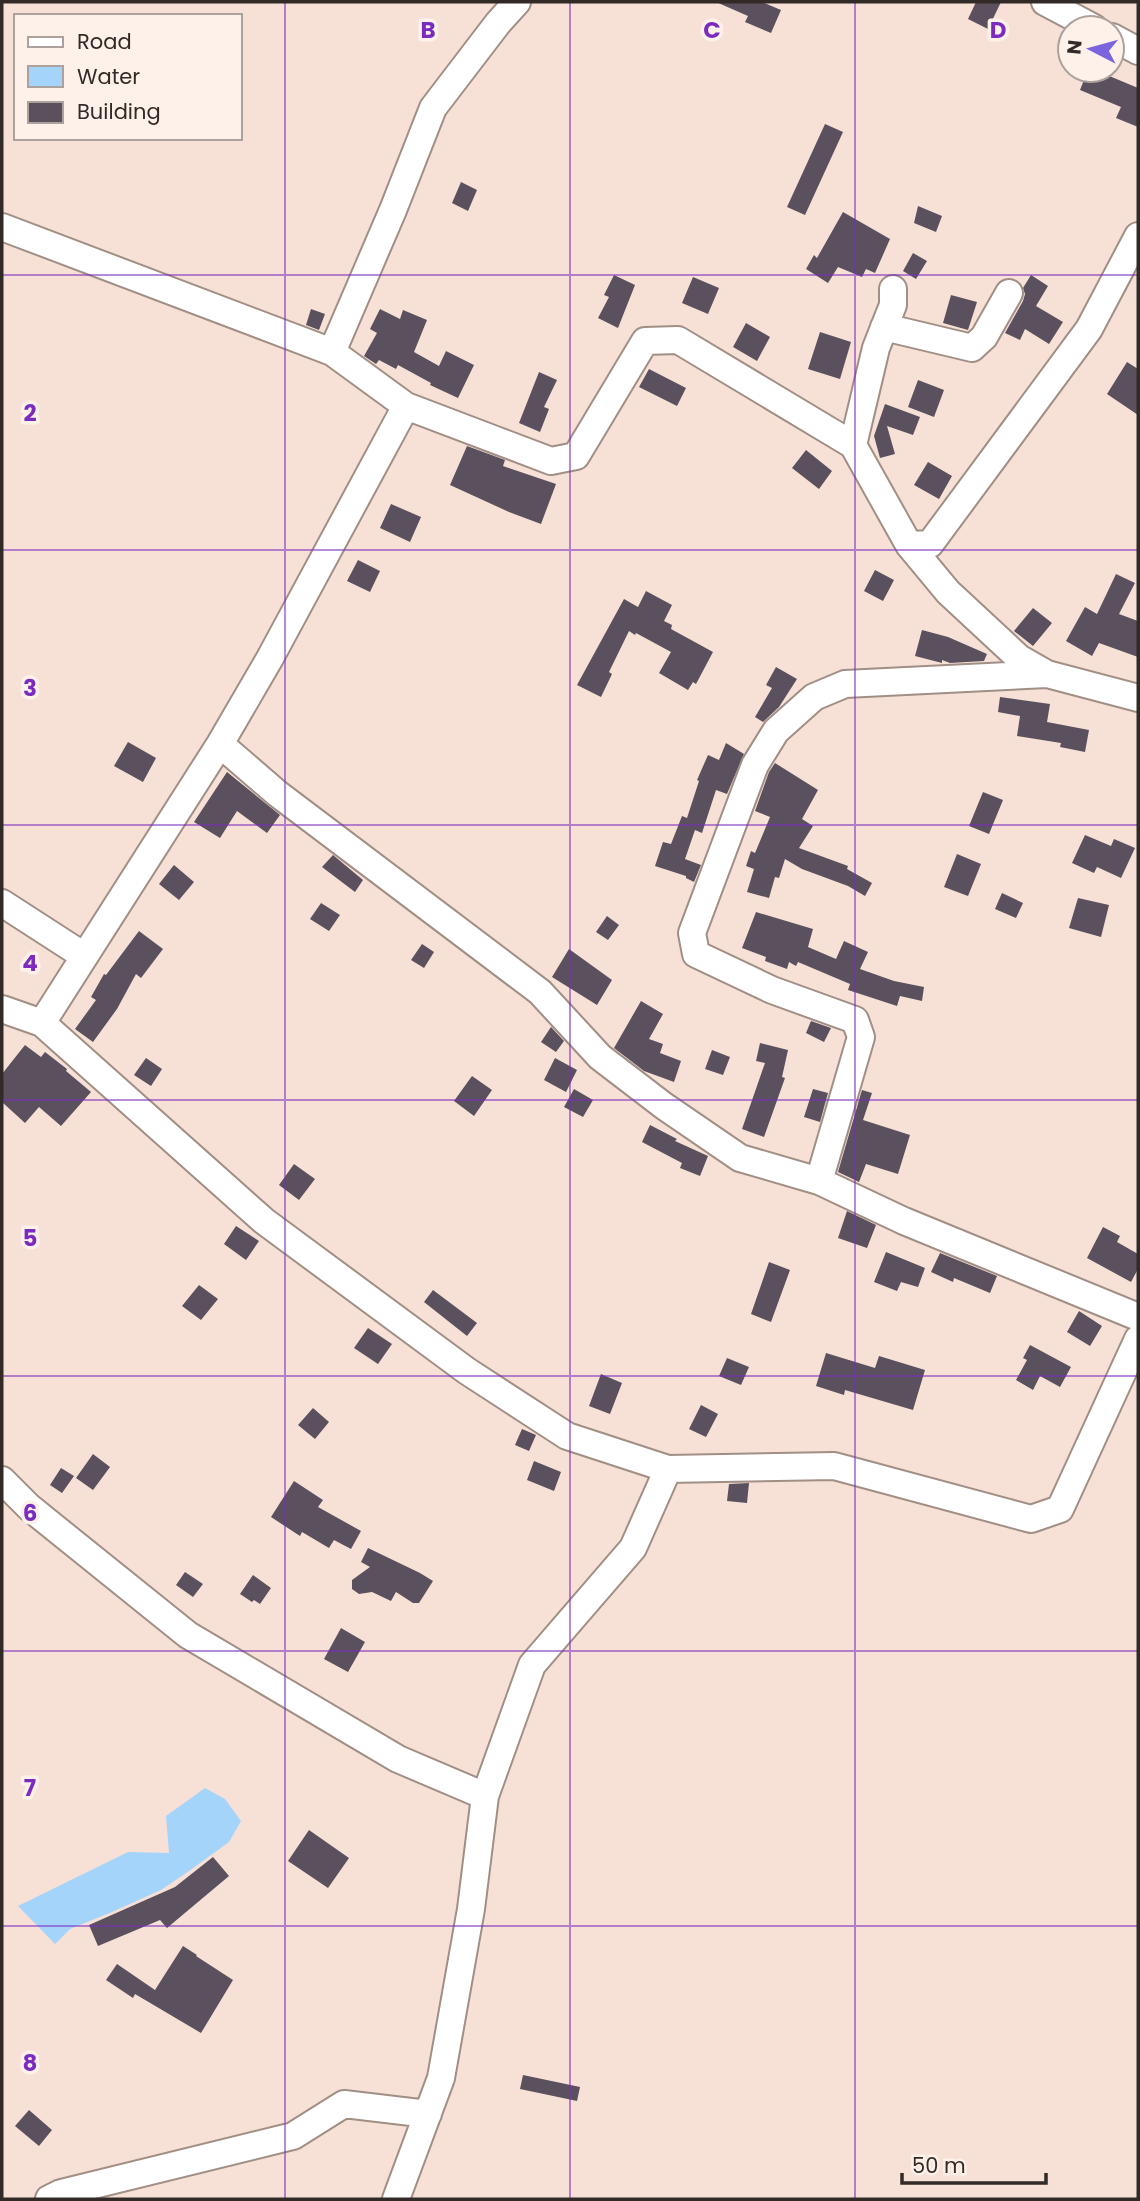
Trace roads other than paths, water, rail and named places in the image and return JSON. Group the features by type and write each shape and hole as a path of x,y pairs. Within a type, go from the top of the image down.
{"street":[{"path":"332,352 433,108 517,2"},
{"path":"1045,2 1072,8"},
{"path":"2,227 332,352 406,406 551,461 576,456 645,341 678,340 853,445 909,545 948,592 1019,658 1047,674 1138,698"},
{"path":"909,545 930,544 1040,397 1089,328 1138,236"},
{"path":"853,445 876,348 893,304 893,289"},
{"path":"884,327 972,348 984,337 1009,293"},
{"path":"42,1023 220,744 270,658 406,406"},
{"path":"819,1181 861,1037 855,1020 772,990 696,954 692,933 755,765 776,731 814,697 845,684 1047,674"},
{"path":"220,744 278,794 540,992 600,1057 664,1106 740,1158 819,1181 904,1221 1138,1317"},
{"path":"2,903 84,956"},
{"path":"2,1009 42,1023 264,1221 467,1371 567,1436 668,1469 834,1466 1031,1519 1060,1508 1138,1339"},
{"path":"396,2199 441,2078 471,1909 485,1796 531,1665 633,1548 668,1469"},
{"path":"2,1480 29,1507 188,1635 398,1759 485,1796"},
{"path":"49,2199 61,2193 293,2136 344,2104 428,2114"}],"water":[{"path":"205,1788 225,1799 241,1821 229,1842 161,1890 70,1929 55,1944 18,1906 128,1852 169,1853 166,1816"}]}
